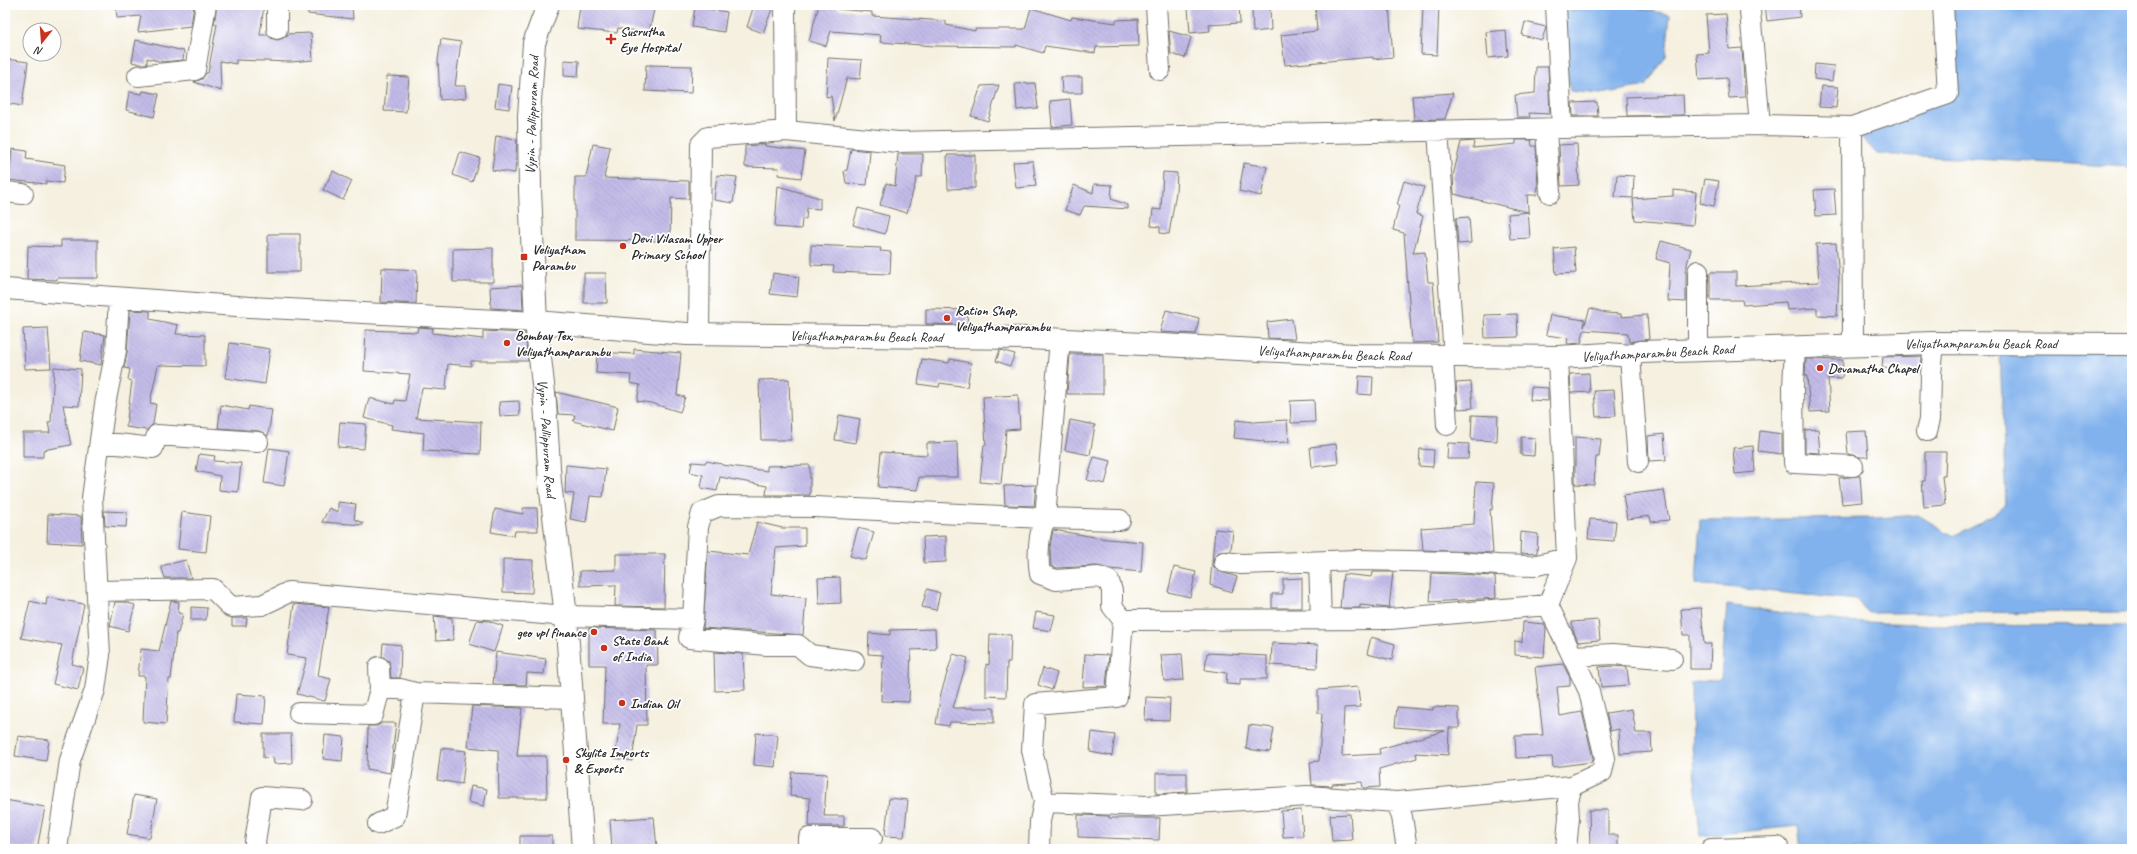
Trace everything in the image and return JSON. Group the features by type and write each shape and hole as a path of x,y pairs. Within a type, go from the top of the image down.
{"main road":[{"name":"Vypin - Pallippuram Road","path":"548,5 534,43 529,116 530,191 536,322 545,402 550,483 566,616 583,849"},
{"name":"Veliyathamparambu Beach Road","path":"536,322 699,334 1060,339 1355,356 1558,357 1608,354 1630,356 1640,352 1934,343 2132,344"}],"street":[{"path":"138,76 195,70 206,5"},
{"path":"277,5 277,29"},
{"path":"785,5 786,132"},
{"path":"1156,5 1160,70"},
{"path":"1550,192 1554,128 1556,5"},
{"path":"699,334 701,144 708,137 786,132 898,142 1554,128 1760,125 1852,127 1948,94 1943,5"},
{"path":"1750,11 1760,125"},
{"path":"1852,127 1853,345"},
{"path":"1438,131 1448,356 1447,425"},
{"path":"1698,272 1698,350"},
{"path":"5,289 250,307 536,322"},
{"path":"57,849 70,760 95,690 100,655 92,498 105,404 116,351 119,298"},
{"path":"1039,849 1040,821 1044,802 1032,750 1035,704 1117,697 1123,620 1112,606 1112,591 1109,581 1098,577 1056,580 1040,574 1038,556 1039,540 1045,518 1060,339"},
{"path":"1927,431 1930,419 1930,374 1934,343"},
{"path":"1795,347 1793,387 1794,463 1853,466"},
{"path":"1630,356 1638,462"},
{"path":"1044,802 1146,806 1307,796 1397,802 1572,786 1602,772 1605,758 1589,691 1548,605 1567,558 1558,357"},
{"path":"100,442 153,448 157,436 258,442"},
{"path":"854,662 810,655 798,645 767,645 689,638 693,620 698,528 702,513 719,506 815,506 1045,518 1120,520"},
{"path":"1224,562 1242,564 1319,562 1458,562 1497,566 1533,566 1567,558"},
{"path":"1319,562 1321,619"},
{"path":"97,590 212,589 231,607 262,605 289,592 566,616 693,620"},
{"path":"1123,620 1390,619 1548,605"},
{"path":"1573,656 1613,654 1672,659"},
{"path":"299,713 373,715 380,689 379,668"},
{"path":"380,689 400,689 415,693 571,698"},
{"path":"378,824 395,816 415,693"},
{"path":"1566,849 1569,818 1568,801 1572,786"},
{"path":"256,849 255,842 262,797 302,800"},
{"path":"1397,802 1402,817 1407,849"},
{"path":"809,849 809,838 872,838"},
{"path":"1711,849 1778,847"}],"water":[{"path":"1627,5 1670,15 1666,56 1646,86 1600,94 1570,91 1557,17 1569,11"},
{"path":"1943,5 2132,5 2132,167 1877,154 1852,127 1948,94"},
{"path":"2000,351 2132,351 2132,612 1869,613 1856,600 1696,584 1700,520 1879,518 1918,515 1953,536 1994,515 2006,505"},
{"path":"1727,605 1841,621 1941,625 2132,626 2132,849 1801,849 1798,826 1700,836 1692,745 1691,683 1721,679"}],"building":[{"path":"116,5 194,5 191,26 138,32 141,16 117,18"},
{"path":"217,5 264,5 260,35 268,35 277,40 288,36 287,34 311,33 313,60 291,62 236,60 236,64 220,61 221,91 194,82 202,79 206,73 208,73 217,24 214,24"},
{"path":"308,5 352,5 353,19 308,14"},
{"path":"580,5 655,5 649,33 618,28 617,33 577,29"},
{"path":"754,5 762,5 772,9 763,33 747,27"},
{"path":"819,5 838,5 837,9 872,12 872,16 946,21 946,25 975,31 975,29 1025,29 1031,8 1071,20 1072,17 1116,23 1116,20 1138,19 1139,46 1096,47 1095,53 1045,46 1043,53 1016,45 1016,47 935,46 880,42 881,35 831,31 826,46 809,41"},
{"path":"1239,5 1240,23 1209,25 1210,31 1190,33 1188,7"},
{"path":"1315,5 1389,5 1393,57 1373,59 1373,57 1285,65 1281,35 1317,31"},
{"path":"1423,5 1439,5 1437,55 1421,54"},
{"path":"1765,5 1799,5 1800,17 1767,21"},
{"path":"695,7 727,12 724,32 692,27"},
{"path":"1270,8 1271,30 1253,32 1252,10"},
{"path":"1726,14 1729,49 1742,48 1745,97 1729,98 1727,78 1699,80 1697,54 1709,53 1706,15"},
{"path":"1525,22 1546,27 1542,40 1522,35"},
{"path":"1506,30 1508,56 1488,58 1486,32"},
{"path":"1169,31 1191,37 1185,58 1171,54"},
{"path":"441,39 461,42 455,86 465,86 466,98 440,100 438,60"},
{"path":"136,40 184,51 183,60 162,62 147,58 147,64 132,62"},
{"path":"828,58 862,60 860,79 847,78 835,121 831,96 826,97"},
{"path":"5,59 28,62 22,106 5,103"},
{"path":"564,60 579,61 578,77 564,76"},
{"path":"1815,64 1834,66 1832,81 1814,79"},
{"path":"646,65 692,66 691,93 645,91"},
{"path":"1536,67 1548,67 1550,114 1529,113 1530,117 1517,117 1515,95 1535,93"},
{"path":"387,76 409,77 406,112 384,111"},
{"path":"1061,77 1082,77 1082,93 1062,93"},
{"path":"1035,83 1038,108 1017,110 1015,84"},
{"path":"498,84 512,86 509,109 495,107"},
{"path":"999,85 988,121 971,116 981,86"},
{"path":"1821,86 1838,87 1836,108 1819,107"},
{"path":"143,91 159,94 154,117 126,110 129,92 142,94"},
{"path":"1453,93 1445,119 1414,120 1412,96"},
{"path":"1683,95 1684,115 1627,116 1626,97"},
{"path":"1070,99 1072,125 1052,127 1050,101"},
{"path":"1597,102 1598,116 1573,116 1572,103"},
{"path":"496,136 517,139 515,173 492,170"},
{"path":"1516,140 1531,140 1532,146 1536,146 1538,187 1536,195 1527,195 1530,238 1510,239 1508,214 1528,212 1454,194 1453,176 1461,142 1474,141 1473,148 1516,144"},
{"path":"593,144 610,147 604,178 689,181 689,199 671,198 670,241 575,240 575,177 586,177"},
{"path":"765,144 765,146 805,151 801,178 778,175 779,168 745,167 745,146"},
{"path":"1577,144 1579,185 1561,186 1559,145"},
{"path":"12,149 27,151 26,159 65,165 63,183 46,181 46,184 9,180"},
{"path":"851,149 870,151 867,185 846,183 844,171 847,170"},
{"path":"460,152 480,158 472,182 453,175"},
{"path":"898,154 923,154 922,177 917,177 907,213 880,205 886,183 895,186"},
{"path":"947,155 975,155 975,188 948,189"},
{"path":"1033,161 1036,186 1016,188 1013,162"},
{"path":"1244,163 1267,167 1261,196 1239,191"},
{"path":"333,171 352,181 343,200 323,190"},
{"path":"1163,172 1177,173 1176,192 1169,234 1160,233 1160,227 1151,226 1153,209 1161,210"},
{"path":"717,175 737,177 733,203 714,200"},
{"path":"1617,175 1634,176 1633,198 1615,197"},
{"path":"1705,179 1719,181 1714,206 1700,203"},
{"path":"1404,181 1424,187 1416,214 1423,216 1413,253 1425,252 1428,282 1433,282 1438,342 1412,343 1404,233 1393,230 1399,205 1397,205"},
{"path":"1094,184 1112,185 1111,199 1128,205 1128,209 1084,206 1080,215 1065,210 1074,185 1093,193"},
{"path":"778,186 820,198 820,209 807,208 806,219 802,219 801,229 775,227"},
{"path":"1834,189 1836,215 1816,216 1814,190"},
{"path":"1673,190 1696,192 1693,225 1635,220 1633,199 1673,196"},
{"path":"858,208 889,216 885,234 853,225"},
{"path":"1469,217 1471,243 1458,244 1456,218"},
{"path":"268,234 300,234 300,272 268,272"},
{"path":"61,240 98,240 98,278 57,278 57,280 27,279 28,246 61,247"},
{"path":"1661,241 1691,249 1685,272 1686,302 1668,301 1670,263 1656,259"},
{"path":"1836,243 1839,278 1837,316 1817,315 1817,308 1787,310 1786,302 1743,305 1742,300 1710,300 1710,272 1736,272 1736,286 1819,282 1816,244"},
{"path":"811,245 881,248 880,251 891,252 890,274 833,272 834,266 811,265"},
{"path":"1574,247 1576,273 1556,274 1554,249"},
{"path":"493,248 493,282 453,282 453,249"},
{"path":"382,268 417,270 416,304 381,302"},
{"path":"584,273 606,273 607,303 584,303"},
{"path":"773,273 799,277 797,297 770,294"},
{"path":"522,285 523,310 491,308 490,287"},
{"path":"1590,308 1606,313 1621,314 1621,317 1647,315 1649,339 1629,342 1628,333 1584,330 1581,343 1569,344 1567,343 1568,338 1546,335 1550,315 1585,320 1584,327"},
{"name":"Ration Shop, Veliyathamparambu","path":"926,309 968,310 967,325 926,324"},
{"path":"130,310 150,311 150,319 178,325 176,334 205,335 205,366 158,365 150,403 156,404 153,424 147,430 126,427 132,381 128,380 130,369 124,368 127,352"},
{"path":"1166,310 1199,318 1196,334 1160,332"},
{"path":"1517,314 1518,337 1485,338 1484,315"},
{"path":"1292,319 1295,339 1268,338 1267,322"},
{"path":"418,327 433,328 432,333 483,339 483,331 525,333 528,361 471,361 471,366 448,364 446,390 422,388 416,418 481,422 480,454 423,451 424,433 391,429 392,425 364,418 369,398 394,404 395,400 405,401 410,374 364,371 366,330 417,332"},
{"path":"48,328 51,368 25,369 23,329"},
{"path":"84,332 105,335 101,365 80,361"},
{"path":"230,343 270,349 265,384 225,378"},
{"path":"634,349 681,353 677,395 685,397 680,412 651,403 637,401 640,385 630,383 631,375 596,373 597,352 634,354"},
{"path":"1000,350 1015,354 1010,366 996,361"},
{"path":"1070,354 1103,354 1103,394 1067,394"},
{"path":"1921,356 1920,370 1882,367 1883,357"},
{"path":"922,359 949,363 950,359 971,363 967,387 940,383 939,387 918,384"},
{"path":"1806,359 1843,360 1842,379 1828,378 1830,411 1810,412 1807,376 1805,376"},
{"path":"54,367 81,369 79,406 63,405 71,445 43,450 43,457 23,457 23,433 50,433 48,422 51,422"},
{"path":"1589,373 1590,392 1571,393 1570,374"},
{"path":"1359,376 1373,377 1372,395 1358,394"},
{"path":"789,379 791,440 761,440 759,380"},
{"path":"1471,382 1473,408 1458,409 1456,383"},
{"path":"1531,387 1548,388 1548,401 1530,400"},
{"path":"1614,390 1616,416 1596,417 1594,391"},
{"path":"556,392 618,407 613,431 573,421 575,415 558,414"},
{"path":"1018,395 1020,429 1006,430 1001,484 980,482 984,445 986,445 983,397"},
{"path":"1314,400 1315,422 1291,423 1290,401"},
{"path":"519,401 520,415 500,416 499,402"},
{"path":"221,405 248,410 249,406 272,410 268,436 259,431 218,428"},
{"path":"839,415 860,419 856,443 835,440"},
{"path":"1472,415 1498,416 1497,441 1471,440"},
{"path":"1070,420 1095,425 1090,455 1065,450"},
{"path":"1236,420 1254,422 1287,420 1289,442 1264,443 1264,441 1234,438"},
{"path":"340,422 366,424 364,449 338,447"},
{"path":"1818,429 1820,453 1805,452 1805,430"},
{"path":"1760,431 1782,434 1782,454 1758,451"},
{"path":"1866,431 1868,457 1848,454 1846,432"},
{"path":"1664,434 1666,460 1649,461 1648,436"},
{"path":"1521,437 1535,438 1534,456 1521,455"},
{"path":"1575,437 1601,439 1599,457 1596,457 1594,485 1575,484"},
{"path":"957,442 958,477 919,477 918,490 878,487 881,452 927,455 927,443"},
{"path":"1448,443 1469,444 1468,459 1447,459"},
{"path":"1336,444 1338,464 1312,467 1310,447"},
{"path":"1753,446 1755,472 1735,474 1733,448"},
{"path":"269,448 289,451 284,486 264,483"},
{"path":"1420,449 1434,450 1433,467 1419,466"},
{"path":"1925,452 1946,452 1945,476 1942,476 1945,505 1924,507 1922,481 1925,481"},
{"path":"199,454 215,456 214,461 241,463 238,492 219,490 220,476 196,471"},
{"path":"1094,457 1111,461 1105,484 1087,480"},
{"path":"706,461 722,465 767,471 767,466 810,465 810,495 766,495 767,486 720,477 717,491 701,488 703,475 690,472 692,462 705,463"},
{"path":"566,465 606,469 603,497 590,496 586,522 570,519 574,494 565,493"},
{"path":"1860,476 1862,502 1842,504 1839,478"},
{"path":"1476,482 1494,483 1492,510 1490,509 1493,553 1423,550 1421,528 1474,524"},
{"path":"1036,485 1034,506 1005,505 1004,486"},
{"path":"1664,490 1669,520 1651,522 1650,516 1627,519 1623,495"},
{"path":"338,502 356,504 354,519 363,523 363,525 322,522 329,508 338,512"},
{"path":"523,508 537,508 538,531 515,531 514,536 491,532 495,509 523,514"},
{"path":"104,511 127,512 126,527 105,526"},
{"path":"182,512 210,516 206,552 178,549"},
{"path":"48,514 81,516 82,544 47,542"},
{"path":"1590,519 1616,521 1614,541 1588,539"},
{"path":"757,522 782,528 805,528 805,546 776,548 771,594 806,598 803,635 703,628 708,551 748,555"},
{"path":"858,528 874,532 866,560 850,556"},
{"path":"1215,529 1233,531 1231,551 1219,552 1213,561 1214,567 1218,571 1237,577 1232,592 1210,585"},
{"path":"1053,530 1107,539 1143,542 1141,572 1110,569 1097,566 1057,568 1051,566 1050,547"},
{"path":"1521,532 1538,534 1537,553 1520,554"},
{"path":"946,536 946,562 924,563 923,537"},
{"path":"616,554 665,554 664,607 615,606 616,585 580,586 580,571 616,570"},
{"path":"503,559 533,560 532,593 503,592"},
{"path":"186,560 191,578 165,578 161,566"},
{"path":"1174,567 1196,572 1190,597 1168,592"},
{"path":"1373,572 1393,572 1389,608 1360,605 1360,608 1340,608 1343,574 1372,577"},
{"path":"1432,573 1495,576 1496,598 1430,602"},
{"path":"840,577 841,603 819,604 818,578"},
{"path":"1302,578 1302,608 1272,608 1272,594 1283,594 1283,579"},
{"path":"927,589 940,593 936,610 922,607"},
{"path":"47,597 84,604 72,664 83,667 78,690 53,684 62,645 21,638 30,601 46,605"},
{"path":"171,601 179,602 178,613 183,614 178,633 176,633 171,679 169,679 166,724 143,722 145,676 138,676 141,649 159,651"},
{"path":"115,602 124,602 135,605 128,631 110,626"},
{"path":"294,604 329,607 318,676 331,679 325,701 297,694 307,658 287,655"},
{"path":"191,607 207,608 206,620 191,620"},
{"path":"1701,608 1704,644 1711,644 1710,669 1690,669 1690,635 1683,635 1681,609"},
{"path":"1036,612 1055,615 1051,631 1033,628"},
{"path":"434,616 452,618 453,640 436,641"},
{"path":"232,618 247,618 246,626 232,626"},
{"path":"477,620 489,621 503,626 494,652 469,644"},
{"path":"1598,620 1600,640 1578,642 1573,630 1572,622"},
{"path":"1523,622 1544,624 1546,628 1544,657 1515,655 1515,641 1522,642"},
{"path":"589,628 657,630 658,665 646,665 647,725 637,725 632,761 615,758 620,724 603,724 605,665 589,665"},
{"path":"935,629 936,649 911,650 909,702 881,701 883,655 868,654 869,633 890,635 890,630"},
{"path":"990,634 1011,635 1010,662 1007,662 1006,697 986,696 986,664 989,665"},
{"path":"1371,637 1395,644 1392,660 1367,654"},
{"path":"383,643 401,645 400,678 391,678 389,661 382,656"},
{"path":"1272,643 1318,645 1317,668 1271,665"},
{"path":"496,652 546,659 544,674 527,673 526,685 493,684"},
{"path":"714,652 743,654 745,690 715,691"},
{"path":"1207,653 1267,656 1267,679 1240,679 1240,685 1226,684 1227,673 1205,670"},
{"path":"953,654 968,658 953,708 994,708 994,723 950,722 949,726 936,724 941,693"},
{"path":"1085,654 1109,655 1106,686 1083,687"},
{"path":"1182,654 1184,680 1164,681 1161,655"},
{"path":"1563,664 1570,678 1570,686 1557,687 1560,716 1582,712 1593,758 1592,762 1553,767 1552,757 1516,758 1515,736 1543,735 1535,667"},
{"path":"1599,667 1627,667 1629,685 1601,687"},
{"path":"1043,668 1057,673 1052,690 1038,685"},
{"path":"1358,687 1360,707 1344,708 1342,756 1380,754 1379,749 1445,731 1395,727 1397,707 1433,710 1433,707 1459,708 1459,728 1449,728 1448,755 1416,753 1417,758 1379,769 1380,787 1363,788 1362,782 1332,784 1332,786 1312,785 1310,762 1319,761 1322,713 1318,713 1318,690"},
{"path":"236,694 266,696 264,724 234,722"},
{"path":"1146,697 1170,698 1169,721 1145,720"},
{"path":"472,706 522,708 517,756 546,756 547,798 499,798 498,750 468,747"},
{"path":"1632,709 1636,733 1651,733 1652,752 1620,754 1619,729 1610,731 1606,713"},
{"path":"382,723 396,723 390,773 367,769 368,726 377,726"},
{"path":"1249,725 1274,728 1270,752 1246,749"},
{"path":"1092,732 1115,735 1112,756 1090,752"},
{"path":"756,733 778,735 775,767 754,765"},
{"path":"263,734 291,734 292,763 274,764 273,757 263,758"},
{"path":"325,735 344,737 342,761 323,759"},
{"path":"18,736 49,740 46,761 15,756"},
{"path":"441,748 466,751 462,784 437,780"},
{"path":"792,772 827,774 824,816 844,816 844,826 809,826 810,798 790,796"},
{"path":"1156,773 1187,773 1187,792 1156,794"},
{"path":"471,786 487,789 484,806 468,802"},
{"path":"134,795 157,799 150,838 127,834"},
{"path":"889,798 908,800 904,837 885,836"},
{"path":"5,800 45,807 37,849 5,847"},
{"path":"1301,810 1303,836 1283,837 1281,811"},
{"path":"1589,810 1608,810 1608,835 1618,835 1618,848 1590,848"},
{"path":"1350,814 1352,840 1332,841 1330,815"},
{"path":"1078,815 1109,816 1109,818 1160,818 1159,840 1078,837"},
{"path":"654,817 657,849 612,849 610,820"},
{"path":"520,836 552,836 552,849 520,849"}],"place":[{"name":"Susrutha Eye Hospital","path":"611,39"},
{"name":"Devi Vilasam Upper Primary School","path":"623,246"},
{"name":"Veliyatham Parambu","path":"524,257"},
{"name":"Ration Shop, Veliyathamparambu","path":"947,318"},
{"name":"Bombay Tex, Veliyathamparambu","path":"507,343"},
{"name":"Devamatha Chapel","path":"1820,368"},
{"name":"geo vpl finance","path":"594,632"},
{"name":"State Bank of India","path":"604,648"},
{"name":"Indian Oil","path":"622,703"},
{"name":"Skylite Imports & Exports","path":"566,760"}]}
